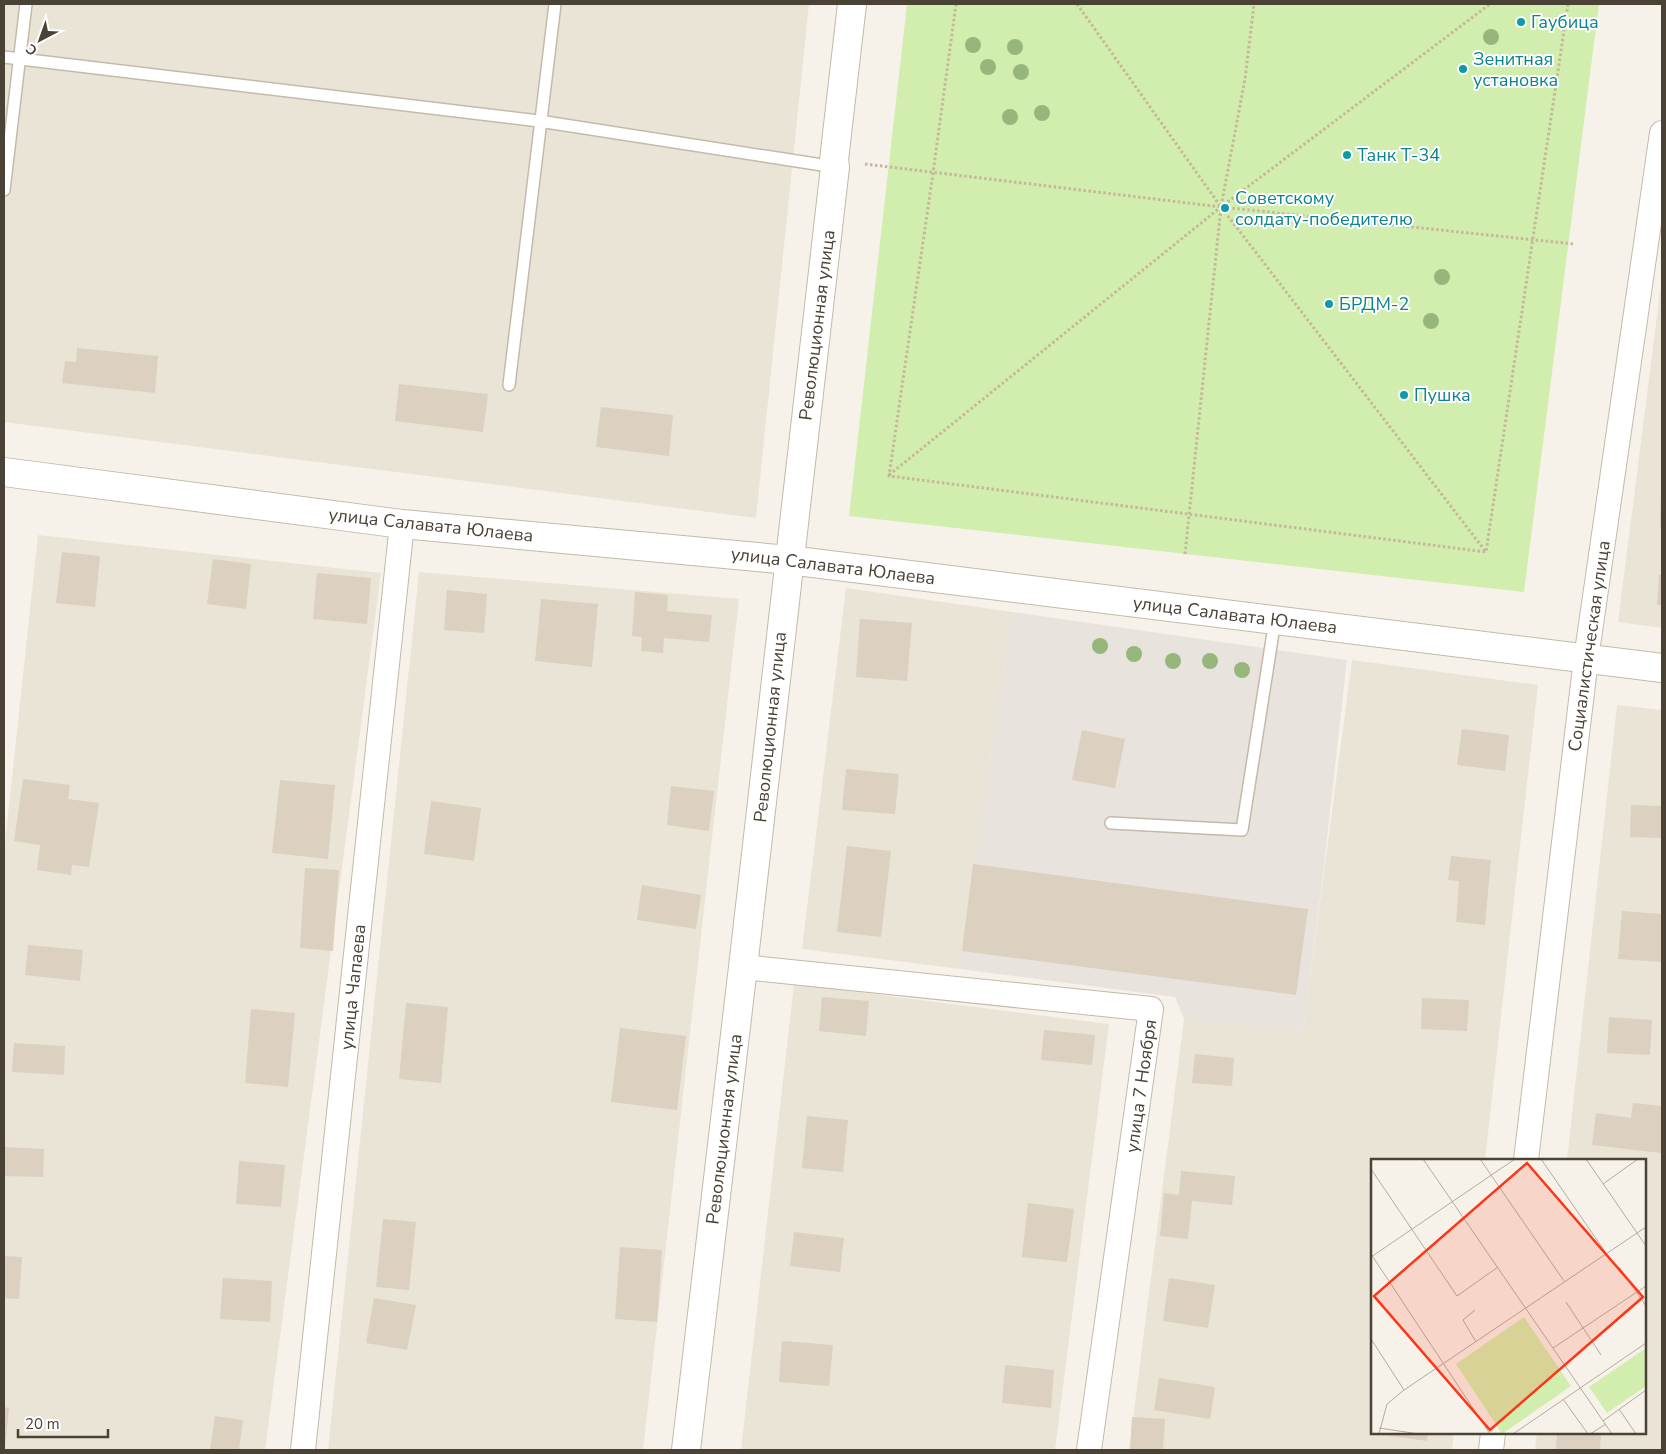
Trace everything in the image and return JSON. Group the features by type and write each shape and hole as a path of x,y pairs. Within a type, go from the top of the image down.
{"street":[{"name":"Революционная улица","path":"686,1450 743,967 852,4"},
{"name":"Социалистическая улица","path":"1526,1159 1586,659 1662,134"},
{"name":"улица Салавата Юлаева","path":"4,472 402,524 789,560 1662,668"},
{"name":"улица Чапаева","path":"303,1450 402,524"},
{"name":"улица 7 Ноября","path":"743,967 1151,1009 1089,1450"},
{"path":"1491,1450 1493,1434"}],"lane":[{"path":"4,190 26,4"},
{"path":"509,385 555,4"},
{"path":"4,57 540,121 835,164"},
{"path":"1111,823 1242,830 1275,620"}],"path":[{"path":"889,476 956,4"},
{"path":"1077,4 1221,207 1486,552"},
{"path":"1185,554 1221,207 1245,79 1254,4"},
{"path":"889,476 1221,207 1490,4"},
{"path":"1486,552 1568,4"},
{"path":"835,164 933,173 1221,207 1533,238 1574,244"},
{"path":"889,476 1486,552"}],"shaded area":[{"path":"4,4 809,4 756,518 4,422"},
{"path":"1662,277 1662,628 1618,622"},
{"path":"38,535 381,573 265,1450 4,1450 4,852"},
{"path":"419,572 739,599 643,1450 328,1450"},
{"path":"846,588 1012,612 960,969 802,949"},
{"path":"1012,612 1347,660 1303,1031 1184,1019 1175,997 960,969"},
{"path":"1352,660 1538,685 1485,1159 1371,1159 1371,1434 1454,1434 1452,1450 1129,1450 1184,1019 1303,1031"},
{"path":"1617,705 1662,710 1662,1450 1535,1450 1537,1434 1646,1434 1646,1159 1567,1159"},
{"path":"794,984 1109,1024 1055,1450 741,1450"}],"green space":[{"path":"907,4 1599,4 1524,592 849,516"}],"building":[{"path":"77,348 158,356 155,393 62,383 65,361 76,362"},
{"path":"399,384 488,394 483,432 395,421"},
{"path":"601,407 673,415 669,456 596,447"},
{"path":"1661,488 1662,527 1660,527"},
{"path":"62,552 100,556 95,607 56,603"},
{"path":"213,559 251,564 246,609 207,604"},
{"path":"317,573 371,578 367,624 313,619"},
{"path":"1659,575 1662,575 1662,605 1657,605"},
{"path":"447,590 487,594 484,633 444,630"},
{"path":"635,592 668,595 667,611 712,615 709,642 664,638 663,653 641,651 642,637 632,636"},
{"path":"541,599 598,604 592,667 535,661"},
{"path":"860,619 912,623 907,681 856,677"},
{"path":"1462,729 1509,735 1505,771 1457,765"},
{"path":"1082,730 1125,739 1115,788 1072,780"},
{"path":"846,769 899,774 895,814 842,810"},
{"path":"23,779 70,785 68,799 99,803 89,867 72,865 71,875 37,870 40,845 14,841"},
{"path":"280,780 335,785 328,859 272,853"},
{"path":"671,786 714,791 709,831 667,825"},
{"path":"431,801 481,808 474,861 424,854"},
{"path":"1631,805 1662,806 1662,838 1630,837"},
{"path":"847,846 891,851 881,937 837,932"},
{"path":"1451,856 1491,860 1485,925 1456,922 1459,881 1448,880"},
{"path":"973,864 1308,909 1296,995 962,951"},
{"path":"305,868 339,870 333,951 300,948"},
{"path":"642,885 701,895 696,929 637,920"},
{"path":"1622,911 1662,914 1662,962 1618,959"},
{"path":"28,945 83,950 80,981 25,975"},
{"path":"822,997 869,1001 866,1036 819,1031"},
{"path":"1422,998 1469,1000 1467,1031 1421,1029"},
{"path":"406,1003 448,1007 441,1083 399,1079"},
{"path":"251,1009 295,1013 288,1087 245,1083"},
{"path":"1609,1017 1652,1020 1650,1055 1607,1053"},
{"path":"620,1028 686,1036 677,1110 611,1102"},
{"path":"1044,1030 1095,1035 1092,1065 1041,1060"},
{"path":"14,1043 65,1046 64,1075 12,1072"},
{"path":"1195,1054 1234,1058 1232,1086 1192,1083"},
{"path":"1633,1103 1662,1106 1661,1153 1592,1145 1596,1113 1631,1118"},
{"path":"807,1116 848,1120 843,1172 802,1168"},
{"path":"4,1147 44,1149 43,1177 4,1176"},
{"path":"239,1161 285,1165 281,1207 236,1204"},
{"path":"1181,1171 1235,1176 1232,1205 1192,1201 1188,1239 1160,1236 1164,1193 1179,1195"},
{"path":"1028,1203 1074,1209 1067,1262 1022,1257"},
{"path":"383,1219 416,1222 409,1290 376,1287"},
{"path":"794,1232 844,1238 840,1272 790,1266"},
{"path":"620,1247 662,1250 657,1322 615,1319"},
{"path":"4,1256 22,1257 19,1299 4,1298"},
{"path":"223,1278 272,1281 270,1322 220,1319"},
{"path":"1169,1278 1215,1285 1208,1328 1163,1321"},
{"path":"374,1298 416,1305 407,1350 366,1343"},
{"path":"782,1341 833,1345 829,1386 779,1382"},
{"path":"1005,1365 1054,1370 1051,1408 1002,1403"},
{"path":"1159,1378 1215,1387 1210,1419 1154,1410"},
{"path":"4,1407 9,1408 5,1448 4,1448"},
{"path":"215,1416 243,1420 239,1450 210,1450"},
{"path":"1132,1417 1165,1419 1163,1450 1130,1450"},
{"path":"1377,1434 1428,1434 1427,1441"},
{"path":"1557,1434 1601,1434 1600,1450 1556,1450"}],"place":[{"name":"Гаубица","path":"1521,22"},
{"name":"Зенитная установка","path":"1463,69"},
{"name":"Танк Т-34","path":"1347,155"},
{"name":"Советскому солдату-победителю","path":"1225,208"},
{"name":"БРДМ-2","path":"1329,304"},
{"name":"Пушка","path":"1404,395"}]}
